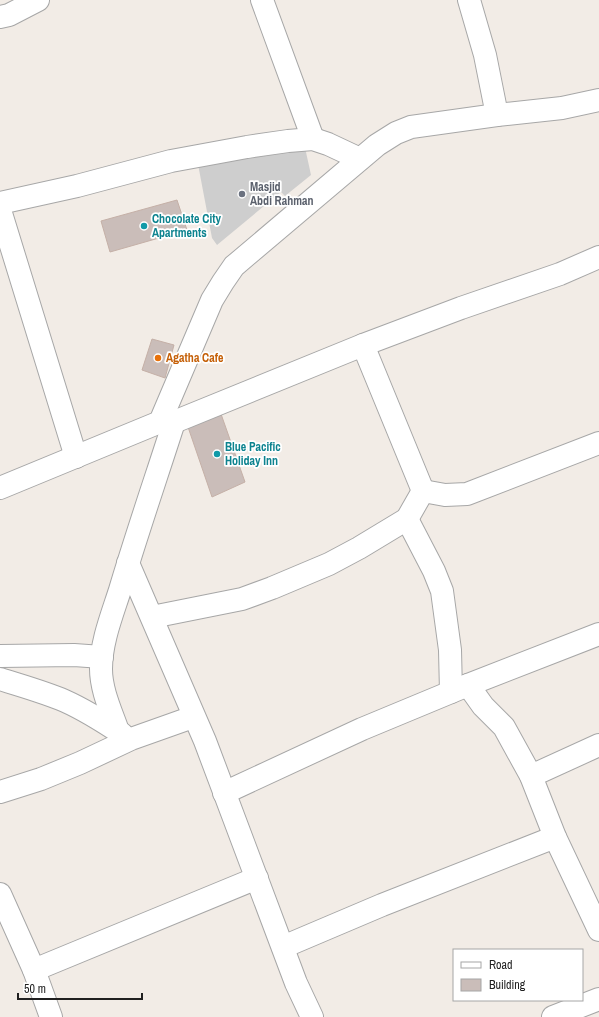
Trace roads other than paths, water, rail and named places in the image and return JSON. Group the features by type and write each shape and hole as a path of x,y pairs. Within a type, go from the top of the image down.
{"street":[{"path":"0,17 9,15 38,0"},
{"path":"262,0 313,139"},
{"path":"470,0 497,115"},
{"path":"124,735 105,694 102,680 102,656 104,642 128,563 167,422 209,306 222,282 234,266 377,145 396,133 411,127 562,108 599,100"},
{"path":"0,203 77,186 171,161 247,147 313,139 328,144 360,159"},
{"path":"0,210 76,457"},
{"path":"0,488 363,345 461,308 560,274 599,257"},
{"path":"363,345 423,491"},
{"path":"423,491 446,495 467,494 599,443"},
{"path":"152,617 242,599 329,564 407,519 423,491"},
{"path":"407,519 434,571 442,591 450,650 460,688 483,706 504,727 531,776 555,837 599,928"},
{"path":"128,563 193,717 205,741 296,983 312,1017"},
{"path":"224,793 362,729 460,688 599,634"},
{"path":"0,656 102,656"},
{"path":"0,679 65,701 89,713 124,735"},
{"path":"0,792 48,777 80,763 124,735 193,717"},
{"path":"531,776 599,745"},
{"path":"283,947 382,905 555,837"},
{"path":"34,970 257,878"},
{"path":"0,894 34,970 51,1017"},
{"path":"553,1017 599,999"}],"place":[{"name":"Masjid Abdi Rahman","path":"242,194"},
{"name":"Chocolate City Apartments","path":"144,226"},
{"name":"Agatha Cafe","path":"158,358"},
{"name":"Blue Pacific Holiday Inn","path":"217,454"}]}
